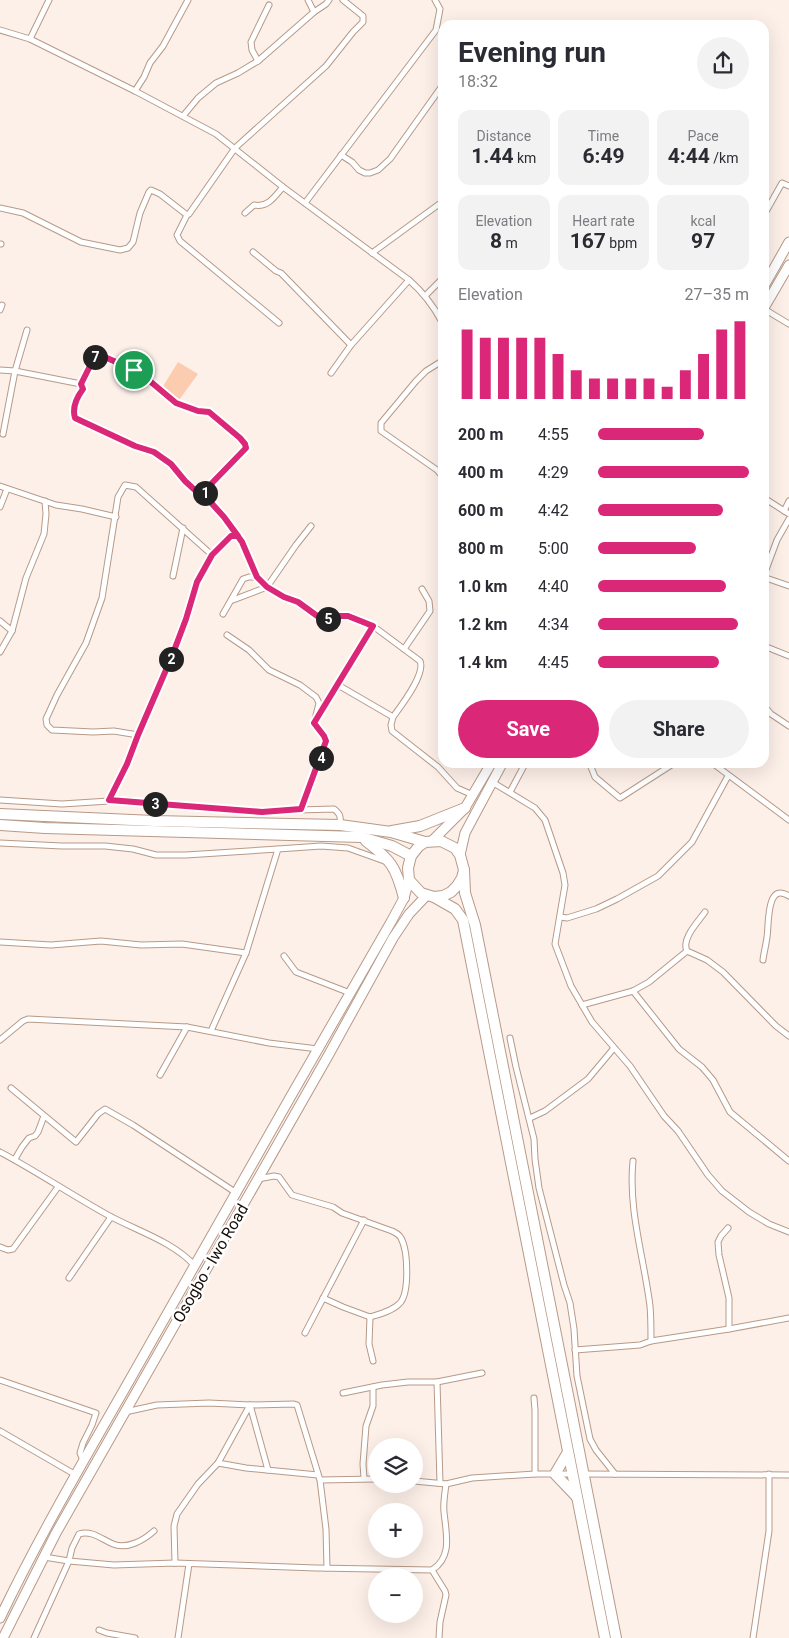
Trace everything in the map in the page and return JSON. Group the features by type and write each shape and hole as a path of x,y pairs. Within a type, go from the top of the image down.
{"highway":[{"path":"391,832 420,826 465,808"},
{"path":"0,814 154,821 340,825 448,843 455,848 460,855 464,870 465,892 475,925 616,1638"},
{"path":"44,816 45,828"},
{"path":"0,825 45,828 361,837 392,846 411,856"},
{"path":"361,837 381,852 392,864 398,876 404,898"},
{"path":"429,841 419,846 411,856 408,868 409,880 421,893 431,896 455,909 463,920 605,1638"},
{"path":"431,896 443,896 451,892 458,886 464,870"},
{"path":"568,1452 556,1474 577,1497"}],"main road":[{"path":"769,277 789,242"},
{"path":"769,300 789,265"},
{"path":"429,841 465,808 489,768"},
{"path":"460,855 465,833 500,768"},
{"name":"Osogbo - Iwo Road","path":"0,1618 18,1580 84,1461 235,1192 404,898 409,880"},
{"name":"Osogbo - Iwo Road","path":"4,1638 44,1557 393,938 409,914 431,896"}],"street":[{"path":"30,39 49,0"},
{"path":"136,91 150,63 163,46 188,0"},
{"path":"308,0 314,12"},
{"path":"183,116 198,98 216,83 258,62 329,0"},
{"path":"279,323 180,241 177,236 187,214 189,214 235,148 326,66 363,22 363,16 343,0"},
{"path":"306,203 436,30 440,9 435,0"},
{"path":"258,62 250,42 269,5"},
{"path":"0,30 30,39 136,91 216,134 283,187 409,280 426,295 438,315"},
{"path":"341,155 365,173 378,170 390,159 438,92"},
{"path":"769,206 782,183 789,186"},
{"path":"245,213 254,205 257,206 270,202 283,187"},
{"path":"0,208 23,213 81,242 120,250 128,248 133,242 148,192 155,191 187,214"},
{"path":"372,253 438,205"},
{"path":"252,252 276,272 281,273 351,345"},
{"path":"331,373 351,345 409,280"},
{"path":"426,295 438,283"},
{"path":"769,312 789,324"},
{"path":"3,434 15,371 28,330"},
{"path":"204,495 211,484 244,451 245,444 209,412 198,411 176,403 145,377 98,354 94,358 81,384 83,389 77,398 75,418 159,455 171,464 224,517 242,542 257,577 267,587 284,597 298,602 320,618 348,616 373,626 420,662 420,675 393,718 392,732 438,767"},
{"path":"438,364 426,371 416,381 381,423 380,428 392,440 438,471"},
{"path":"0,370 15,371 81,384"},
{"path":"138,735 114,731 52,730 47,725 46,719 86,643 95,620 102,598 118,496 125,485 136,487 212,555"},
{"path":"0,486 56,505 116,517"},
{"path":"0,508 7,489"},
{"path":"0,652 12,631 26,578 44,534 45,501"},
{"path":"769,501 786,513 789,502"},
{"path":"769,562 777,540 789,519"},
{"path":"233,600 267,587 311,526"},
{"path":"173,576 183,528"},
{"path":"109,800 127,764 172,656 197,582 212,555 231,536 238,536"},
{"path":"231,536 242,542"},
{"path":"223,614 233,600 236,590 243,579 257,577"},
{"path":"769,579 789,586"},
{"path":"404,649 430,611 429,601 422,589"},
{"path":"0,621 12,631"},
{"path":"314,723 373,626"},
{"path":"227,635 249,650 269,670 300,685 316,697 319,703 314,723"},
{"path":"769,648 789,656"},
{"path":"338,685 393,718"},
{"path":"769,712 789,726"},
{"path":"301,809 326,741 314,723"},
{"path":"439,768 457,788 473,795"},
{"path":"510,792 523,768"},
{"path":"591,768 595,777 620,798 667,768"},
{"path":"718,768 789,820"},
{"path":"560,917 567,918 596,908 617,899 658,876 692,842 728,776"},
{"path":"492,782 535,808 545,820 564,879 564,894 555,944 571,986 592,1022 630,1066 664,1116 678,1131 708,1175 722,1191 748,1212 768,1224 789,1232"},
{"path":"0,800 62,804 109,800 262,812 334,809 340,813 340,825"},
{"path":"154,821 155,804"},
{"path":"0,843 132,848 156,855 186,855 321,846 348,848 392,864"},
{"path":"211,1031 246,953 278,848"},
{"path":"763,960 768,917 773,899 780,892 789,896"},
{"path":"687,952 685,945 705,912"},
{"path":"0,942 51,945 83,941 182,944 246,953"},
{"path":"582,1006 632,991 649,982 687,952"},
{"path":"687,952 707,960 723,972 776,1026 789,1036"},
{"path":"284,956 296,972 350,993"},
{"path":"632,991 678,1049 702,1067 712,1080 730,1112 789,1162"},
{"path":"0,1040 28,1019 187,1027 269,1043 318,1049"},
{"path":"160,1075 187,1027"},
{"path":"510,1038 530,1118 539,1188 570,1302 577,1376 590,1439 596,1450 615,1474"},
{"path":"530,1118 545,1111 581,1085 614,1048"},
{"path":"604,1059 619,1053"},
{"path":"11,1088 76,1142 98,1114 105,1110 133,1125 235,1192"},
{"path":"14,1159 25,1142 38,1132 44,1116"},
{"path":"0,1152 111,1217 176,1249 195,1266"},
{"path":"633,1161 631,1181 636,1228 650,1307 651,1341"},
{"path":"258,1179 279,1177 292,1195 333,1206 342,1213 398,1234 404,1248 406,1262 406,1288 400,1303 390,1310 370,1317 323,1298"},
{"path":"0,1246 8,1250 12,1249 58,1187"},
{"path":"69,1278 111,1217"},
{"path":"305,1333 364,1220"},
{"path":"728,1228 718,1242 718,1255 729,1298 729,1329"},
{"path":"370,1317 368,1344 373,1361"},
{"path":"575,1350 640,1345 651,1341 789,1318"},
{"path":"343,1393 408,1382 437,1382 482,1372"},
{"path":"0,1380 96,1413 82,1443 80,1453 84,1461"},
{"path":"44,1557 114,1565 175,1563 432,1570 440,1565 446,1549 437,1382"},
{"path":"364,1478 363,1464 366,1426 373,1406 373,1387"},
{"path":"534,1398 536,1410 535,1474"},
{"path":"125,1413 157,1404 297,1405 319,1477 326,1529 327,1568"},
{"path":"175,1563 174,1526 176,1514 198,1484 218,1463 250,1405"},
{"path":"250,1405 268,1470"},
{"path":"0,1431 76,1476"},
{"path":"218,1463 319,1477 368,1478"},
{"path":"423,1482 443,1483 472,1478 535,1474 789,1475"},
{"path":"753,1638 769,1531 770,1474"},
{"path":"34,1638 69,1561 79,1534 82,1532 91,1533 114,1545 124,1545 135,1544 147,1538 154,1531"},
{"path":"178,1638 189,1564"},
{"path":"432,1570 446,1595 440,1622 439,1638"},
{"path":"99,1630 135,1638"}],"shaded area":[{"path":"178,362 198,374 179,400 162,388"}],"route":[{"path":"134,370 98,354 94,358 81,384 83,389 77,398 75,418 135,446 154,452 171,464 185,481 197,492 204,495 224,517 238,536 242,542 257,577 267,587 284,597 298,602 320,618 348,616 373,626 314,723 326,741 301,809 262,812 109,800 127,764 172,656 197,582 212,555 231,536 238,536 204,495 211,484 246,448 240,438 209,412 198,411 176,403 134,370"}]}
